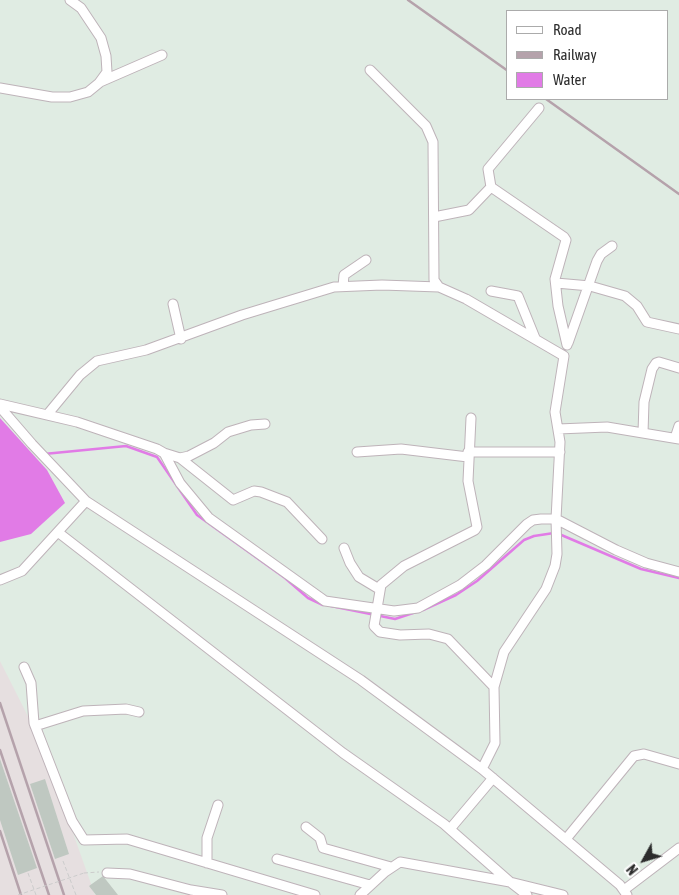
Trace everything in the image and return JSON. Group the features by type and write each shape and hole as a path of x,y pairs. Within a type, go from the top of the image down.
{"street":[{"path":"70,0 81,8 101,38 106,56 107,72 100,83"},
{"path":"0,88 52,97 70,97 88,92 100,83 162,55"},
{"path":"370,70 426,126 433,142 434,280 439,288"},
{"path":"540,108 488,169 491,187 566,240 556,272 556,283 558,306 568,345"},
{"path":"434,218 469,210 491,187"},
{"path":"482,769 495,743 494,687 504,652 546,589 555,566 560,452 555,412 564,356 601,254 612,246"},
{"path":"343,286 344,275 366,260"},
{"path":"556,283 590,286 625,296 637,306 649,323 679,329"},
{"path":"47,415 80,375 97,361 139,352 181,339 242,315 334,286 382,284 439,288 466,299 564,356"},
{"path":"491,291 518,296 535,338"},
{"path":"172,304 181,339"},
{"path":"643,433 644,402 652,369 659,362 679,368"},
{"path":"0,405 47,415 138,442 180,458 234,500 254,491 287,502 322,539"},
{"path":"0,405 32,444 86,501 360,680 482,769 566,839 626,893 679,848"},
{"path":"471,418 468,455 469,485 477,527 475,530 404,566 379,589 374,626 380,632 407,636 429,634 448,639 494,687"},
{"path":"180,458 214,443 228,432 251,425 265,424"},
{"path":"558,428 607,427 677,438 679,426"},
{"path":"357,452 401,449 468,455 560,452"},
{"path":"164,453 180,484 209,518 317,598 325,601 376,610 394,611 413,609 428,604 460,585 486,564 533,520 556,523 646,563 679,572"},
{"path":"0,580 22,571 59,533 86,501"},
{"path":"59,533 344,753 450,829 527,895"},
{"path":"344,548 350,563 359,577 379,589"},
{"path":"24,667 31,683 35,726 72,821 84,840 127,839 315,895"},
{"path":"35,726 83,711 126,709 139,712"},
{"path":"566,839 634,756 644,754 679,764"},
{"path":"450,829 493,778"},
{"path":"207,863 207,838 218,805"},
{"path":"306,827 320,838 323,848 391,867"},
{"path":"277,859 370,886"},
{"path":"360,895 391,867 400,862 510,882 563,895"},
{"path":"107,872 130,874 191,890 222,895"}],"path":[{"path":"64,861 76,895"},
{"path":"18,895 84,873 107,872"},
{"path":"28,873 36,895"}],"shaded area":[{"path":"0,661 40,740 95,895 0,895"}],"water":[{"path":"0,418 47,470 65,503 31,534 0,542"}],"building":[{"path":"0,759 37,868 18,875 0,820"},
{"path":"45,779 69,854 55,859 30,784"},
{"path":"103,876 118,895 96,895 89,886"}],"waterway":[{"path":"44,454 126,446 157,457 197,515 285,578 308,598 323,605"},
{"path":"423,610 456,595 477,581 524,540 534,536 554,533"},
{"path":"559,534 641,569 679,578"},
{"path":"331,606 395,619 416,612"}],"railway":[{"path":"408,0 507,70"},
{"path":"547,100 679,194"},
{"path":"0,703 64,895"},
{"path":"0,750 49,895"},
{"path":"0,831 21,895"}]}
